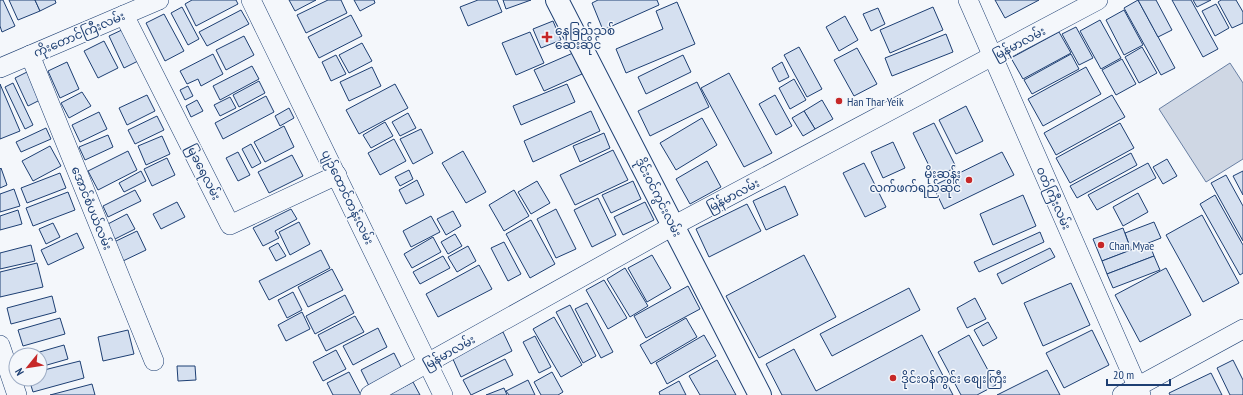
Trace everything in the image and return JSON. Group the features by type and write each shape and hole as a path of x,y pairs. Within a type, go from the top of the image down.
{"street":[{"name":"ကိုးတောင်ကြီးလမ်း","path":"0,68 159,0"},
{"name":"ပျဉ်ထောင်တန်းလမ်း","path":"251,0 443,395"},
{"name":"ဒိုင်းဝင်ကွင်းလမ်း","path":"557,0 760,395"},
{"name":"၀တ်ကြီးလမ်း","path":"968,0 1133,392"},
{"name":"မြန်မာလမ်း","path":"370,395 673,226 1098,0"},
{"name":"မြခရေလမ်း","path":"124,15 230,224 337,175"},
{"name":"အောင်စံပယ်လမ်း","path":"30,56 154,361"},
{"path":"1133,392 1243,330"},
{"path":"0,345 17,395"}],"shaded area":[{"path":"1230,63 1243,83 1243,159 1206,182 1159,109"}],"building":[{"path":"0,0 3,0 15,26 2,32 0,26"},
{"path":"9,0 35,0 40,11 18,20"},
{"path":"35,0 55,0 56,3 40,11"},
{"path":"192,0 236,0 238,4 196,26 185,4"},
{"path":"289,0 316,0 295,11"},
{"path":"328,0 341,0 347,13 306,33 297,15"},
{"path":"354,0 374,0 375,3 360,11"},
{"path":"478,0 497,0 502,12 468,26 460,7"},
{"path":"503,0 531,0 506,9"},
{"path":"598,0 657,0 659,5 603,30 592,3"},
{"path":"995,0 1039,0 1005,18"},
{"path":"1138,0 1175,68 1161,75 1124,8"},
{"path":"1138,0 1156,0 1172,30 1158,37"},
{"path":"1172,0 1191,0 1218,49 1203,57"},
{"path":"1193,0 1211,0 1197,7"},
{"path":"1221,0 1236,0 1243,12 1243,23 1232,28 1218,2"},
{"path":"677,2 695,44 626,73 616,49 663,29 656,11"},
{"path":"1216,4 1229,28 1215,36 1202,11"},
{"path":"182,7 199,39 188,45 171,13"},
{"path":"933,7 943,30 890,53 880,30"},
{"path":"878,8 885,24 871,31 863,14"},
{"path":"241,10 249,24 207,46 199,32"},
{"path":"1124,10 1143,45 1124,55 1106,20"},
{"path":"164,14 184,51 165,61 146,23"},
{"path":"351,15 362,36 319,58 308,37"},
{"path":"845,16 858,40 839,51 826,27"},
{"path":"1100,20 1121,58 1101,69 1080,31"},
{"path":"553,21 561,40 541,48 533,29"},
{"path":"1076,27 1093,58 1079,65 1062,34"},
{"path":"126,28 142,59 124,68 109,36"},
{"path":"530,32 544,63 516,75 502,43"},
{"path":"1059,32 1071,53 1023,79 1011,58"},
{"path":"946,34 953,52 892,76 885,58"},
{"path":"244,36 254,55 226,70 216,50"},
{"path":"104,41 118,68 98,78 84,51"},
{"path":"362,43 372,61 349,73 339,55"},
{"path":"799,47 822,89 807,97 784,55"},
{"path":"1142,47 1157,73 1139,83 1125,57"},
{"path":"857,48 877,84 854,96 834,60"},
{"path":"573,53 582,74 544,91 534,70"},
{"path":"213,54 223,74 201,86 198,79 187,84 180,71"},
{"path":"1071,54 1079,69 1032,94 1024,80"},
{"path":"336,55 346,74 331,81 322,62"},
{"path":"683,55 691,72 646,94 638,77"},
{"path":"1122,59 1136,84 1116,95 1102,70"},
{"path":"67,62 79,89 60,98 48,71"},
{"path":"782,62 789,77 779,82 772,68"},
{"path":"252,66 259,79 220,100 213,86"},
{"path":"372,67 381,86 349,101 340,82"},
{"path":"1086,67 1101,94 1043,126 1028,99"},
{"path":"27,72 40,100 28,106 15,78"},
{"path":"729,73 772,153 744,167 701,88"},
{"path":"794,79 806,100 790,109 779,88"},
{"path":"259,81 265,93 239,107 233,95"},
{"path":"697,82 709,107 650,136 638,111"},
{"path":"13,83 33,125 25,129 5,87"},
{"path":"0,84 20,131 0,139"},
{"path":"395,84 408,108 359,134 346,110"},
{"path":"567,84 575,102 521,125 513,106"},
{"path":"188,86 193,96 185,100 180,90"},
{"path":"82,92 91,106 69,118 61,103"},
{"path":"147,95 155,111 127,125 119,108"},
{"path":"775,95 792,126 776,135 759,104"},
{"path":"1112,95 1125,117 1056,155 1044,133"},
{"path":"266,96 274,112 223,139 215,123"},
{"path":"230,97 236,108 220,116 214,105"},
{"path":"197,100 203,111 191,117 186,106"},
{"path":"822,100 833,119 815,129 804,111"},
{"path":"966,106 983,141 956,154 939,120"},
{"path":"289,108 294,118 280,126 275,116"},
{"path":"591,111 600,131 533,162 524,141"},
{"path":"804,111 815,129 803,136 792,118"},
{"path":"99,112 107,129 80,142 72,125"},
{"path":"408,113 416,128 400,136 392,122"},
{"path":"157,116 164,130 135,144 128,130"},
{"path":"702,118 717,145 676,170 660,143"},
{"path":"385,122 393,136 371,148 363,135"},
{"path":"934,123 956,167 935,178 913,133"},
{"path":"1120,123 1134,148 1070,183 1056,158"},
{"path":"284,126 294,147 265,162 254,142"},
{"path":"46,128 51,139 21,152 16,142"},
{"path":"421,129 433,153 413,164 400,139"},
{"path":"604,133 610,148 580,162 573,146"},
{"path":"108,135 113,147 85,160 79,147"},
{"path":"162,136 170,154 146,165 138,146"},
{"path":"394,139 406,161 380,175 368,153"},
{"path":"893,142 905,168 883,178 871,152"},
{"path":"251,144 261,163 252,168 242,149"},
{"path":"50,146 61,166 33,181 22,161"},
{"path":"613,150 628,180 575,205 560,175"},
{"path":"128,151 137,170 98,190 88,171"},
{"path":"463,151 486,192 466,203 442,163"},
{"path":"238,152 250,175 238,181 226,158"},
{"path":"1002,152 1014,175 944,209 933,186"},
{"path":"1131,153 1137,165 1077,198 1070,186"},
{"path":"292,155 303,176 269,193 258,172"},
{"path":"167,158 175,175 152,186 144,169"},
{"path":"1167,159 1177,176 1163,184 1153,167"},
{"path":"707,161 721,187 690,204 676,179"},
{"path":"864,163 886,207 865,217 843,173"},
{"path":"1148,163 1156,178 1097,210 1088,195"},
{"path":"1,168 7,185 0,188 0,169"},
{"path":"409,170 413,179 400,186 395,177"},
{"path":"141,171 146,181 124,192 119,183"},
{"path":"1243,171 1243,195 1233,176"},
{"path":"60,173 66,188 27,203 21,188"},
{"path":"1226,175 1243,206 1243,241 1211,183"},
{"path":"417,180 424,195 406,204 399,190"},
{"path":"537,181 550,203 531,214 518,192"},
{"path":"633,181 641,199 611,213 602,195"},
{"path":"785,186 798,215 766,230 753,201"},
{"path":"14,189 20,206 0,212 0,194"},
{"path":"135,190 141,201 108,217 103,206"},
{"path":"514,190 529,216 504,231 489,205"},
{"path":"68,192 75,210 33,226 26,208"},
{"path":"1138,193 1148,212 1123,226 1113,207"},
{"path":"1023,195 1036,226 993,245 980,214"},
{"path":"1215,195 1243,245 1243,273 1240,275 1200,204"},
{"path":"598,198 616,235 592,247 574,210"},
{"path":"177,202 185,217 161,229 153,214"},
{"path":"645,202 654,220 623,235 614,217"},
{"path":"747,204 761,231 709,257 696,229"},
{"path":"291,209 297,219 275,231 279,238 263,246 253,228"},
{"path":"556,209 576,249 556,258 537,219"},
{"path":"18,210 22,224 0,230 0,216"},
{"path":"453,211 461,226 446,235 437,219"},
{"path":"127,214 135,229 113,240 106,225"},
{"path":"1202,215 1239,283 1203,302 1166,235"},
{"path":"431,216 440,232 411,247 403,231"},
{"path":"531,220 555,264 530,278 506,234"},
{"path":"299,222 310,244 290,255 279,232"},
{"path":"1154,222 1161,238 1131,250 1125,233"},
{"path":"53,223 60,237 46,244 39,229"},
{"path":"1123,228 1131,250 1102,261 1093,239"},
{"path":"137,231 146,250 123,261 114,242"},
{"path":"1040,232 1044,242 979,272 974,262"},
{"path":"77,233 84,248 48,265 41,250"},
{"path":"455,234 462,246 448,254 441,242"},
{"path":"433,237 441,252 412,268 404,254"},
{"path":"504,242 521,274 508,281 491,248"},
{"path":"278,243 286,256 276,261 269,248"},
{"path":"1149,243 1154,256 1107,274 1102,261"},
{"path":"31,245 35,261 0,269 0,253"},
{"path":"468,246 476,261 457,272 448,257"},
{"path":"1050,248 1055,257 1002,284 997,274"},
{"path":"321,250 330,268 269,300 259,281"},
{"path":"652,255 671,288 647,302 628,268"},
{"path":"804,255 836,317 759,358 726,296"},
{"path":"443,256 450,268 420,284 413,272"},
{"path":"1154,256 1160,270 1113,288 1107,274"},
{"path":"37,263 43,287 0,297 0,272"},
{"path":"479,265 492,289 438,317 426,294"},
{"path":"625,268 648,306 630,317 607,279"},
{"path":"1166,268 1191,315 1140,342 1115,295"},
{"path":"332,269 343,290 308,307 298,287"},
{"path":"604,280 627,318 608,329 586,290"},
{"path":"1071,283 1090,325 1043,346 1024,303"},
{"path":"688,286 700,309 646,338 634,316"},
{"path":"909,288 920,310 832,356 820,334"},
{"path":"293,292 302,310 287,318 278,300"},
{"path":"345,295 354,313 315,334 306,316"},
{"path":"52,296 56,312 11,324 7,308"},
{"path":"975,298 986,319 967,328 957,308"},
{"path":"587,303 613,352 601,358 575,309"},
{"path":"570,305 596,356 583,363 556,312"},
{"path":"302,312 310,329 286,341 278,325"},
{"path":"355,316 364,332 326,351 318,335"},
{"path":"554,317 582,365 561,377 533,329"},
{"path":"60,318 65,334 23,346 18,330"},
{"path":"686,318 697,337 651,364 640,345"},
{"path":"988,322 997,338 983,346 974,330"},
{"path":"378,328 387,347 353,365 343,346"},
{"path":"128,330 134,354 103,361 98,337"},
{"path":"1092,330 1109,365 1064,388 1046,353"},
{"path":"503,332 512,351 461,377 452,357"},
{"path":"704,335 716,356 667,384 656,363"},
{"name":"ဒိုင်းဝန်ကွင်း စျေးကြီး","path":"922,335 953,395 782,395 766,364 794,349 816,391"},
{"path":"969,335 996,385 977,395 961,395 938,352"},
{"path":"535,336 551,367 539,373 523,342"},
{"path":"64,345 68,359 48,365 48,350"},
{"path":"336,350 346,369 323,381 313,362"},
{"path":"394,353 405,375 372,392 361,370"},
{"path":"505,359 513,375 471,395 463,380"},
{"path":"717,360 736,395 700,395 689,376"},
{"path":"1233,360 1243,380 1243,395 1230,395 1217,368"},
{"path":"80,361 84,378 33,392 31,387 48,387 48,369"},
{"path":"177,366 195,366 196,380 178,381"},
{"path":"1047,370 1060,395 997,395"},
{"path":"349,372 361,395 333,395 327,383"},
{"path":"552,372 563,392 558,395 541,395 534,382"},
{"path":"1211,373 1222,395 1170,395 1169,393"},
{"path":"528,380 535,395 509,395 506,391"},
{"path":"679,381 686,395 660,395 659,392"},
{"path":"413,382 420,395 388,395"},
{"path":"92,384 95,395 50,395"},
{"path":"504,388 507,395 486,395"}],"place":[{"name":"နေခြည်သစ် ဆေးဆိုင်","path":"547,37"},
{"name":"Han Thar Yeik","path":"839,101"},
{"name":"မိုးဆန်း လက်ဖက်ရည်ဆိုင်","path":"969,180"},
{"name":"Chan Myae","path":"1101,245"},
{"name":"ဒိုင်းဝန်ကွင်း စျေးကြီး","path":"893,378"}]}
